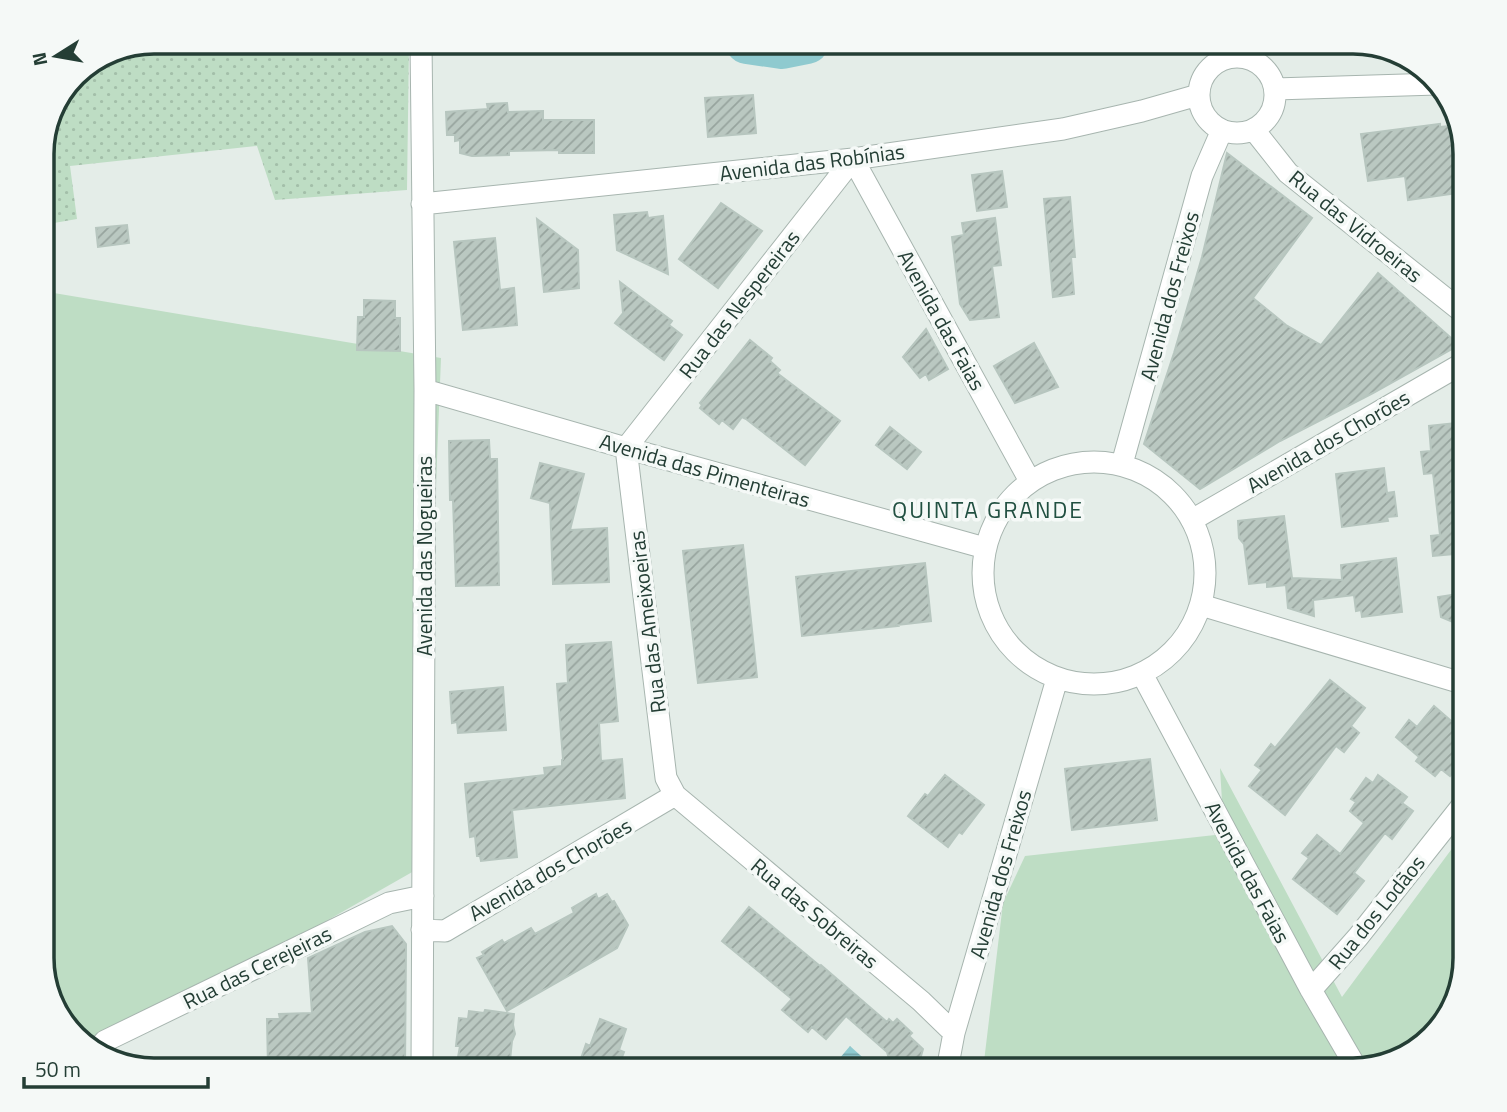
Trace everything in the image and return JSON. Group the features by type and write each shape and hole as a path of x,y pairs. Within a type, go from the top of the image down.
{"street":[{"name":"Avenida das Nogueiras","path":"421,54 425,390 422,1058"},
{"path":"1223,54 1207,70 1200,82 1200,106 1212,124 1232,133 1243,133 1264,123 1275,101 1275,89 1264,67 1254,59 1237,54"},
{"path":"1275,89 1423,84"},
{"name":"Avenida das Robínias","path":"422,204 853,159 1063,129 1198,95"},
{"name":"Avenida dos Freixos","path":"1122,464 1202,176 1222,130"},
{"name":"Rua das Vidroeiras","path":"1254,130 1288,173 1453,304"},
{"name":"Rua das Nespereiras","path":"626,448 853,159"},
{"name":"Avenida das Faias","path":"853,159 1030,481"},
{"name":"Avenida dos Chorões","path":"1192,520 1453,369"},
{"name":"Avenida das Pimenteiras","path":"425,390 985,548"},
{"name":"Rua das Ameixoeiras","path":"626,448 666,778 675,794"},
{"path":"1089,461 1122,464 1158,482 1174,495 1192,520 1202,548 1204,585 1201,605 1186,635 1167,657 1142,674 1113,683 1082,684 1057,679 1025,661 1003,638 989,610 982,579 985,548 994,523 1009,501 1030,481 1057,467 1089,461"},
{"path":"1201,605 1453,680"},
{"name":"Avenida das Faias","path":"1142,674 1311,990 1351,1058"},
{"name":"Avenida dos Freixos","path":"949,1058 954,1033 1057,679"},
{"name":"Avenida dos Chorões","path":"422,930 445,930 675,794"},
{"name":"Rua das Sobreiras","path":"675,794 921,1001 954,1033"},
{"name":"Rua dos Lodãos","path":"1311,990 1358,937 1453,817"},
{"name":"Rua das Cerejeiras","path":"103,1043 389,903 422,896"}],"green space":[{"path":"155,54 409,54 407,190 275,200 257,146 70,166 77,219 54,223 54,148 65,110 78,91 91,91 91,77 116,62"},
{"path":"54,293 441,358 421,867 108,1046 79,1024 68,1008 54,964"},
{"path":"1220,768 1342,997 1453,847 1451,977 1442,1002 1423,1028 1397,1047 1378,1054 1352,1058 984,1058 1003,903 1025,856 1224,834"}],"water":[{"path":"850,1046 863,1058 840,1058"}],"building":[{"path":"753,95 756,133 708,137 705,98"},
{"path":"507,103 508,112 543,111 543,120 594,120 594,153 559,153 559,150 509,151 509,155 472,156 460,153 460,140 455,141 455,135 447,135 446,112 488,109 487,104"},
{"path":"1440,124 1440,127 1448,126 1453,155 1453,194 1408,200 1405,176 1368,181 1361,134"},
{"path":"1227,153 1312,218 1253,298 1286,325 1321,345 1378,273 1453,340 1453,348 1280,441 1200,489 1144,444 1202,257"},
{"path":"1002,171 1007,207 977,211 972,175"},
{"path":"1070,197 1075,257 1071,257 1074,294 1053,297 1044,199"},
{"path":"721,203 762,231 718,288 679,259"},
{"path":"647,212 648,218 663,216 668,274 617,250 614,215"},
{"path":"995,218 1001,265 992,266 999,317 970,320 960,304 952,237 964,235 962,223"},
{"path":"537,219 578,250 579,288 544,292"},
{"path":"127,225 129,243 98,247 96,228"},
{"path":"495,238 500,290 514,288 517,325 463,330 454,242"},
{"path":"620,282 672,321 669,325 682,335 664,360 615,323 623,313"},
{"path":"364,300 395,301 395,318 400,318 400,351 357,350 358,317 364,317"},
{"path":"926,329 948,369 929,380 926,374 920,378 903,357"},
{"path":"750,340 772,358 770,361 780,370 777,373 840,421 805,465 746,419 742,417 733,429 722,420 719,424 700,408 700,403"},
{"path":"1034,343 1058,387 1015,403 994,366"},
{"path":"1453,423 1453,554 1433,556 1431,536 1440,535 1433,473 1424,474 1421,452 1431,451 1429,426"},
{"path":"890,427 921,452 907,469 876,445"},
{"path":"489,440 490,459 497,459 499,585 456,586 449,441"},
{"path":"540,463 584,474 570,530 607,528 609,582 553,584 550,503 531,498"},
{"path":"1384,468 1387,493 1394,492 1397,516 1387,517 1388,521 1342,527 1336,474"},
{"path":"1284,516 1292,578 1342,580 1341,565 1396,558 1402,612 1362,617 1361,610 1356,611 1354,595 1313,600 1314,616 1288,608 1286,585 1267,587 1267,582 1249,584 1238,521"},
{"path":"743,545 757,677 698,683 683,551"},
{"path":"925,563 931,621 802,636 796,577"},
{"path":"1453,595 1453,622 1441,617 1438,597"},
{"path":"611,642 618,721 599,723 601,761 622,759 625,798 512,810 517,857 481,861 480,856 477,856 475,836 470,837 465,784 545,775 544,768 562,766 557,684 568,683 566,645"},
{"path":"1330,680 1365,708 1351,726 1359,733 1344,752 1336,746 1285,815 1249,786 1262,770 1255,765 1271,744 1275,748"},
{"path":"503,687 506,730 458,733 457,722 452,723 450,692"},
{"path":"1434,706 1453,723 1453,772 1450,776 1441,769 1435,776 1416,761 1419,757 1396,737 1409,720 1417,727"},
{"path":"1150,759 1157,820 1072,830 1065,769"},
{"path":"945,775 984,805 962,834 959,832 948,847 908,816 925,794 928,796"},
{"path":"1378,775 1407,797 1402,803 1413,811 1392,839 1385,833 1354,873 1364,881 1337,914 1293,879 1309,858 1302,853 1317,835 1340,854 1364,823 1350,811 1356,802 1351,799 1366,778 1373,783"},
{"path":"596,894 598,899 607,894 628,925 617,948 507,1011 477,958 502,940 504,943 531,928 535,934 574,913 572,908"},
{"path":"749,907 887,1022 889,1019 893,1023 897,1019 912,1033 909,1036 923,1049 920,1058 889,1058 887,1052 846,1016 826,1039 812,1027 808,1032 782,1010 792,999 722,941"},
{"path":"392,926 406,944 405,1058 268,1058 267,1019 280,1019 279,1014 312,1013 308,958 365,932"},
{"path":"485,1010 514,1014 515,1034 510,1058 458,1058 460,1046 456,1046 459,1018 468,1019 469,1011 484,1013"},
{"path":"600,1019 626,1029 619,1050 624,1052 622,1058 581,1058 586,1044 590,1046"}],"district":[{"name":"QUINTA GRANDE","path":"988,509"}]}
